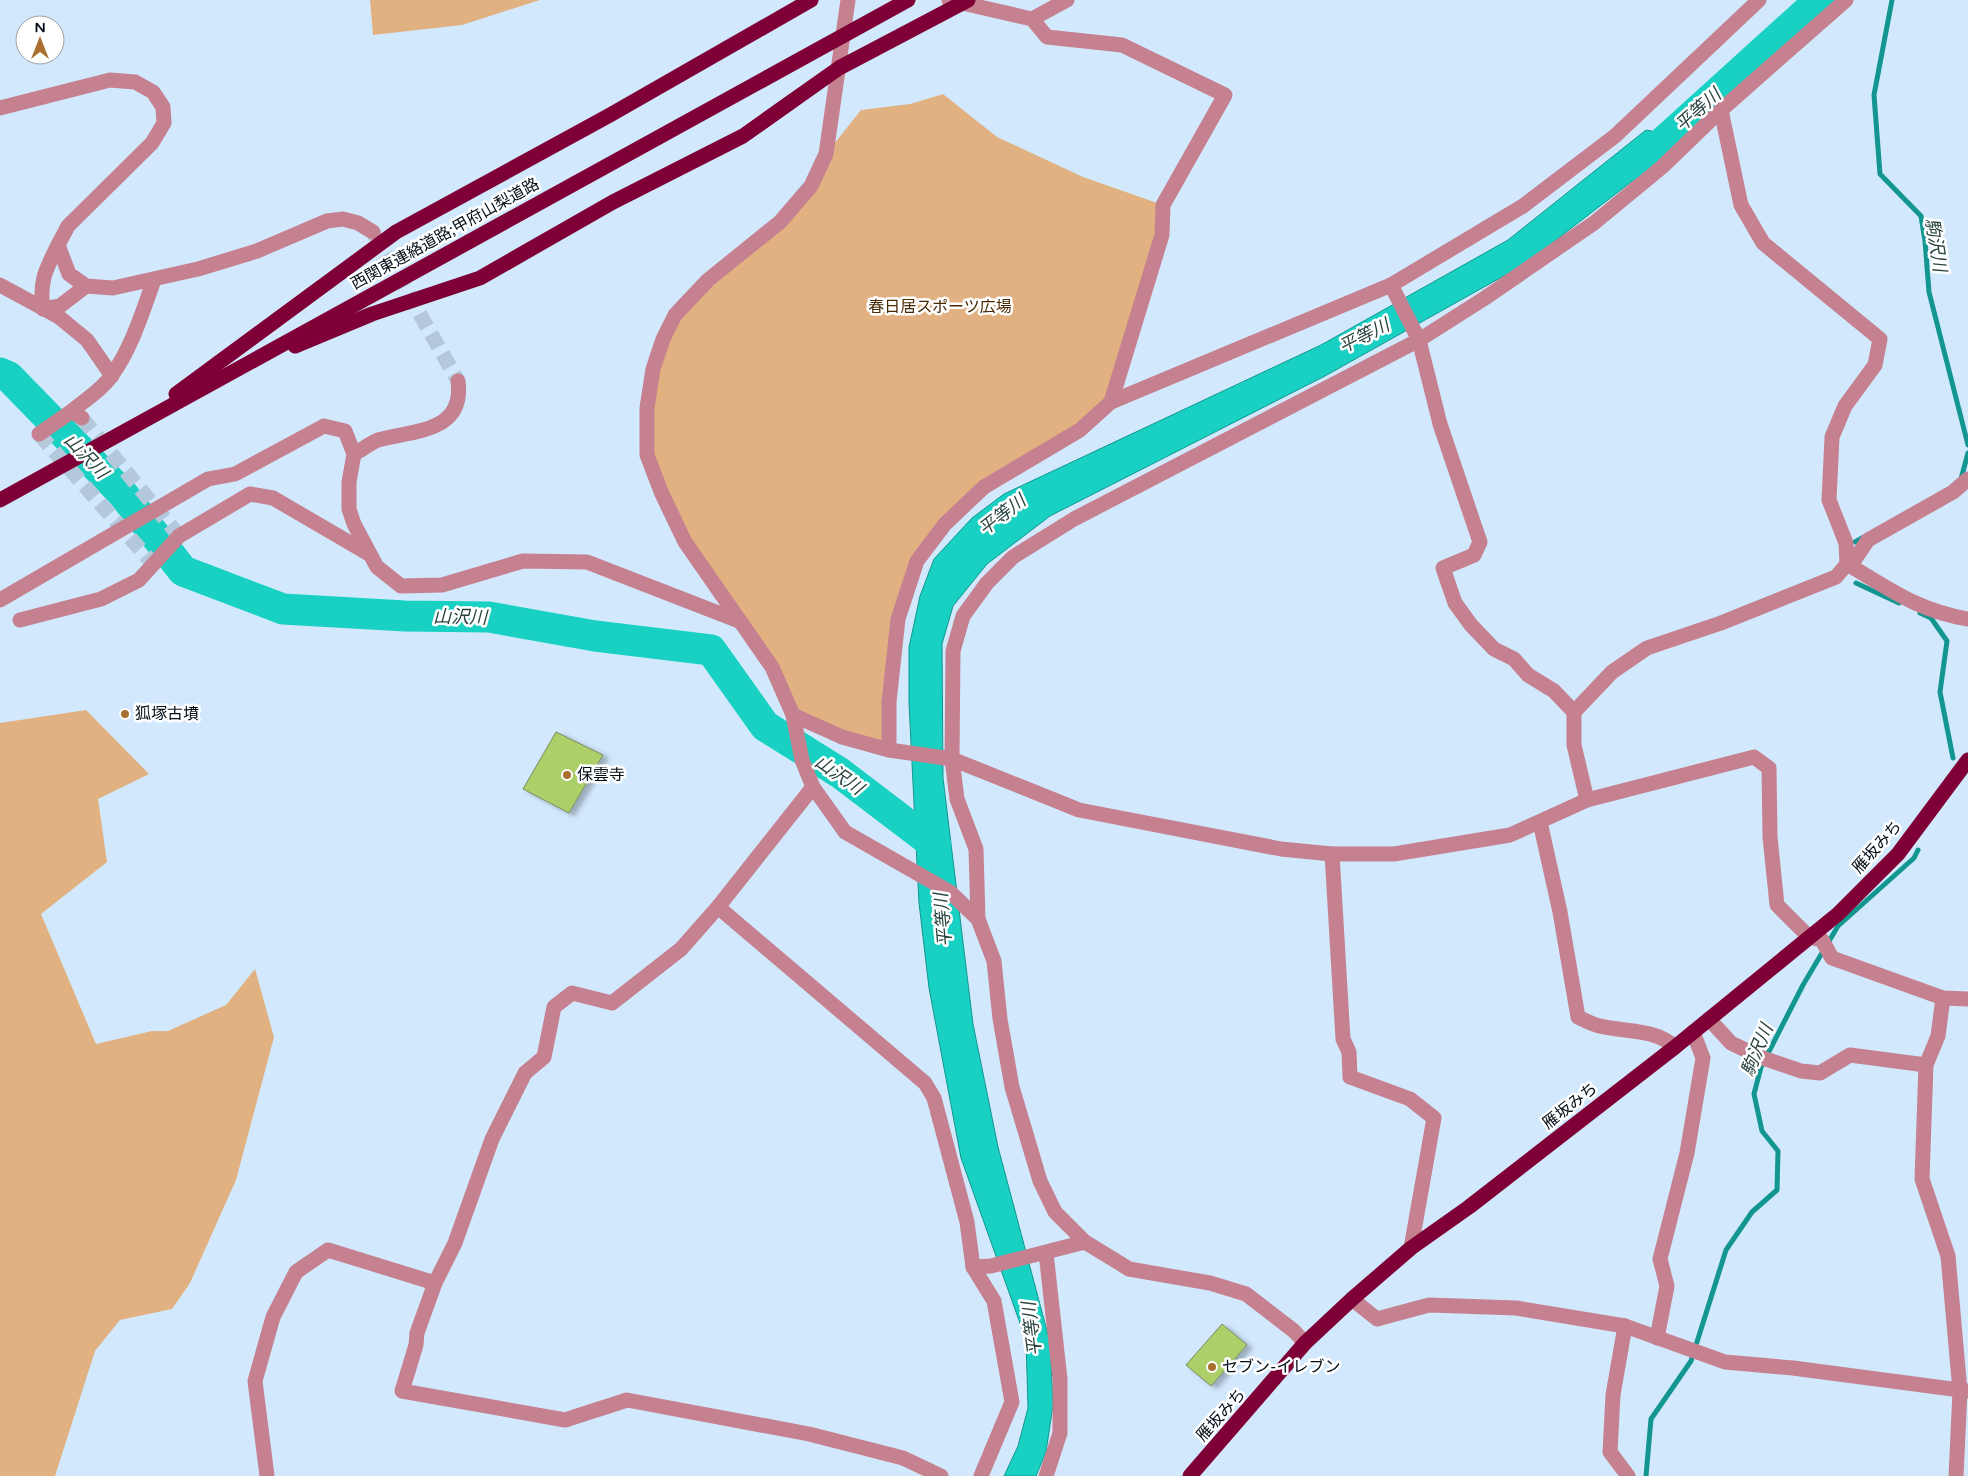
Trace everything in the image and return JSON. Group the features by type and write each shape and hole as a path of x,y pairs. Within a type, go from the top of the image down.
{"highway":[{"path":"120,435 396,232 610,115 811,0"},
{"name":"西関東連絡道路;甲府山梨道路","path":"0,500 908,0"},
{"path":"229,373 372,314 480,278 613,202 743,136 838,68 968,0"},
{"name":"雁坂みち","path":"1190,1476 1304,1343 1411,1248 1470,1207 1709,1019 1816,938 1898,854 1968,760"}],"street":[{"path":"848,0 826,154 811,186 780,222 708,280 675,316 663,339 653,369 646,408 647,454 662,494 685,542 772,667 794,720 802,760 813,787 845,832 950,892 978,919"},
{"path":"949,0 1032,19 1047,37 1122,44 1224,95 1163,205 1162,235 1111,402"},
{"path":"1032,19 1067,0"},
{"path":"889,750 889,702 898,619 917,562 945,524 984,487 1080,430 1111,402 1391,285 1522,206 1616,136 1759,0"},
{"path":"1304,1343 1294,1331 1246,1294 1210,1283 1129,1269 1085,1242 1055,1212 1040,1181 1012,1087 1000,1019 994,961 978,919 976,850 957,799 952,759 953,650 963,616 987,584 1013,557 1074,519 1419,340 1485,298 1594,223 1662,167 1721,110 1846,0"},
{"path":"0,108 110,80 135,82 153,92 163,107 164,123 152,143 68,226 47,266 40,289 43,308"},
{"path":"1721,110 1742,205 1763,244 1880,339 1875,366 1845,406 1832,438 1829,500 1846,543 1847,564"},
{"path":"58,245 69,274 86,286 113,288 198,270 257,251 327,222 343,219 358,223 373,232"},
{"path":"39,434 77,414 112,376 132,339 154,280"},
{"path":"0,285 60,317 87,340 112,376"},
{"path":"1391,285 1419,340 1440,424 1480,542 1474,555 1442,568 1455,603 1471,625 1494,649 1514,659 1528,675 1554,691 1574,712"},
{"path":"43,308 60,306 86,286"},
{"path":"354,454 377,441 420,432 442,422 452,411 460,395 458,380"},
{"path":"0,600 208,479 235,474 324,426 345,430 354,454 350,482 350,509 356,529 377,567 401,586 442,586 523,561 587,562 740,621"},
{"path":"1587,800 1574,745 1574,712 1612,672 1647,648 1721,623 1836,577 1847,564 1853,562 1868,540 1953,492 1968,479"},
{"path":"20,620 100,599 140,580 179,536 250,494 273,498 371,555"},
{"path":"1847,564 1911,602 1941,614 1968,619"},
{"path":"794,720 842,737 889,750 952,759 1080,810 1281,849 1332,854 1394,854 1510,835 1587,800 1754,757 1769,768 1770,837 1777,905 1816,938 1832,958 1943,998 1968,999"},
{"path":"813,787 718,907 681,949 612,1003 572,994 554,1007 544,1057 526,1073 492,1139 455,1243 435,1283 417,1333 416,1345 402,1391 565,1420 627,1400 809,1434 903,1458 941,1476"},
{"path":"1540,822 1560,912 1578,1017 1597,1025 1642,1031 1666,1038 1675,1047"},
{"path":"1332,854 1344,1039 1349,1052 1350,1077 1410,1099 1434,1118 1411,1248"},
{"path":"718,907 925,1083 934,1098 967,1222 973,1267 994,1300 1012,1402 981,1476"},
{"path":"1943,998 1938,1036 1926,1066 1922,1179 1948,1256 1964,1391 1956,1476"},
{"path":"1709,1019 1731,1044 1765,1059 1801,1071 1820,1073 1850,1055 1926,1066"},
{"path":"1656,1338 1667,1286 1660,1259 1687,1153 1703,1058 1693,1032"},
{"path":"973,1267 991,1266 1085,1242"},
{"path":"267,1476 255,1381 273,1317 296,1272 328,1250 435,1283"},
{"path":"1041,1253 1060,1379 1060,1433 1046,1476"},
{"path":"1352,1299 1377,1319 1429,1305 1516,1308 1625,1326 1725,1362 1793,1368 1964,1391"},
{"path":"1625,1326 1613,1395 1610,1452 1628,1476"}],"green space":[{"path":"370,0 540,0 462,25 373,35"},
{"name":"春日居スポーツ広場","path":"943,94 997,137 1083,177 1163,205 1111,402 984,487 917,562 898,619 889,750 793,715 772,667 685,542 647,455 647,408 675,315 780,222 826,154 861,110 910,104"},
{"path":"86,710 149,774 98,799 107,862 41,914 96,1044 152,1031 168,1031 226,1005 255,969 274,1037 236,1180 190,1283 172,1309 120,1320 95,1351 55,1476 0,1476 0,723"}],"water":[{"path":"1646,130 1688,138 1525,264 1325,376 1050,516 987,564 953,606 942,644 943,778 973,1024 998,1147 1050,1342 1053,1405 1046,1452 1036,1476 1004,1476 1018,1446 1028,1408 1026,1340 961,1158 929,988 919,903 909,703 909,647 920,596 934,559 972,518 1004,494 1321,345 1508,240"}],"building":[{"path":"556,732 603,755 569,813 523,789"},
{"path":"1222,1324 1247,1345 1211,1386 1186,1365"}],"waterway":[{"name":"平等川","path":"1639,164 1820,0"},
{"name":"駒沢川","path":"1892,0 1874,95 1880,174 1921,216 1929,292 1968,445"},
{"name":"山沢川","path":"0,373 9,377 123,494 183,571 283,609 405,616 489,617 595,636 711,650 765,726 840,773 936,846"},
{"name":"駒沢川","path":"1961,479 1968,453"},
{"name":"駒沢川","path":"1855,542 1864,537"},
{"name":"駒沢川","path":"1856,583 1899,603"},
{"name":"駒沢川","path":"1920,613 1931,618 1947,641 1940,692 1953,758"},
{"name":"駒沢川","path":"1646,1476 1651,1419 1691,1361 1726,1250 1752,1212 1777,1190 1778,1151 1762,1131 1754,1094 1761,1067 1803,985 1838,926 1914,858 1918,850"}],"tunnel":[{"path":"374,234 458,381"},
{"path":"82,418 179,536"},
{"path":"39,434 154,565"}],"place":[{"name":"狐塚古墳","path":"125,714"},
{"name":"保雲寺","path":"567,775"},
{"name":"セブン-イレブン","path":"1212,1367"}]}
